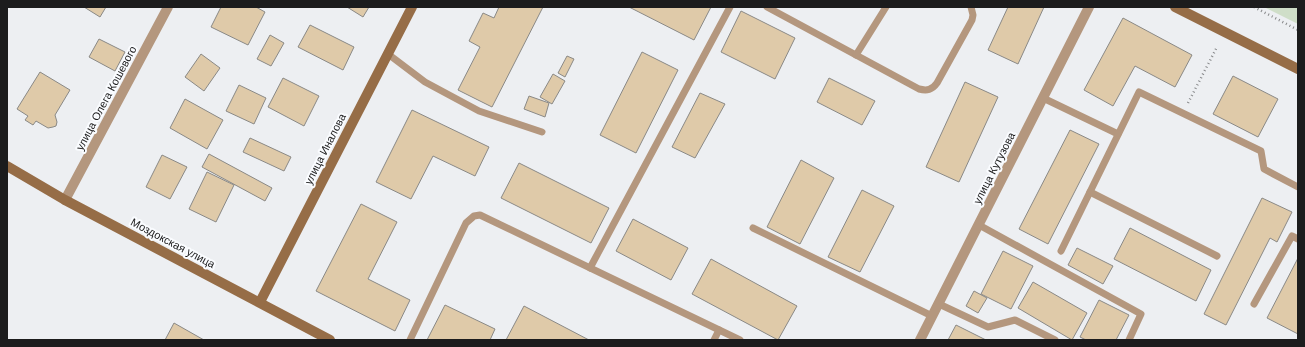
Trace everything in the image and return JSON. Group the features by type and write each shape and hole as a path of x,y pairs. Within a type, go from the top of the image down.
{"street":[{"name":"улица Олега Кошевого","path":"64,200 168,7"},
{"name":"улица Иналова","path":"260,302 412,7"},
{"name":"улица Кутузова","path":"920,340 1089,7"},
{"path":"1175,7 1298,69"},
{"name":"Моздокская улица","path":"7,166 64,200 330,340"}],"lane":[{"path":"590,268 730,7"},
{"path":"767,7 919,89 929,90 934,88 938,83 972,20 972,7"},
{"path":"856,54 886,7"},
{"path":"388,54 425,82 479,111 542,132"},
{"path":"1061,251 1139,92 1261,151 1264,169 1298,187"},
{"path":"1043,98 1118,134"},
{"path":"1090,192 1218,256"},
{"path":"410,340 466,223 474,216 480,215 485,216 740,340"},
{"path":"979,225 1141,314 1129,340"},
{"path":"753,228 932,316"},
{"path":"1254,304 1292,236 1298,239"},
{"path":"939,304 988,327 1015,320 1055,340"},
{"path":"714,340 719,330"}],"path":[{"path":"1254,7 1298,30"},
{"path":"1183,113 1217,47"}],"green space":[{"path":"1264,7 1298,7 1298,24"}],"building":[{"path":"84,7 106,7 100,17"},
{"path":"221,7 256,7 265,12 248,45 211,27"},
{"path":"347,7 369,7 363,17"},
{"path":"499,7 543,7 492,107 458,90 480,47 469,41 483,13 494,18"},
{"path":"629,7 711,7 694,40"},
{"path":"1008,7 1044,7 1018,64 988,50"},
{"path":"741,11 795,38 775,79 721,52"},
{"path":"1123,18 1192,55 1175,87 1135,66 1113,106 1084,90"},
{"path":"310,25 354,47 343,70 298,47"},
{"path":"270,35 284,43 271,66 257,59"},
{"path":"99,39 125,52 115,71 89,57"},
{"path":"642,52 678,70 636,153 600,135"},
{"path":"201,54 220,68 204,91 185,77"},
{"path":"567,56 574,59 565,77 558,73"},
{"path":"40,72 70,90 55,115 57,122 56,126 48,128 36,121 33,125 25,120 28,116 17,109"},
{"path":"553,74 565,81 552,104 540,97"},
{"path":"1233,76 1278,99 1258,137 1213,114"},
{"path":"283,78 319,96 304,126 268,107"},
{"path":"829,78 875,101 862,125 817,102"},
{"path":"965,82 998,97 959,182 926,167"},
{"path":"239,85 266,98 254,124 226,111"},
{"path":"700,93 725,104 695,158 672,147"},
{"path":"529,96 549,103 545,117 524,109"},
{"path":"185,99 223,120 207,149 170,128"},
{"path":"412,110 489,147 475,176 433,156 411,199 376,182"},
{"path":"1070,130 1099,144 1048,244 1019,229"},
{"path":"250,138 291,157 284,171 243,152"},
{"path":"209,154 272,188 265,201 202,167"},
{"path":"162,155 187,167 170,199 146,187"},
{"path":"801,160 834,178 800,244 767,227"},
{"path":"519,163 609,208 591,243 501,198"},
{"path":"207,172 234,185 216,222 189,209"},
{"path":"862,190 894,206 860,272 828,257"},
{"path":"1262,198 1292,212 1277,242 1270,238 1226,325 1204,314"},
{"path":"361,204 397,222 368,279 410,300 395,331 316,291"},
{"path":"633,219 688,248 671,280 616,251"},
{"path":"1130,228 1211,270 1196,301 1114,259"},
{"path":"1077,248 1113,266 1103,284 1068,265"},
{"path":"1003,251 1033,266 1011,309 981,294"},
{"path":"1298,258 1298,334 1267,318"},
{"path":"711,259 797,306 778,340 692,294"},
{"path":"1033,282 1087,313 1072,340 1018,308"},
{"path":"974,291 987,298 978,313 966,306"},
{"path":"1099,300 1129,315 1116,340 1086,340 1080,337"},
{"path":"445,305 495,329 490,340 427,340"},
{"path":"524,306 589,340 506,340"},
{"path":"174,323 204,340 165,340"},
{"path":"956,325 986,340 948,340"}]}
